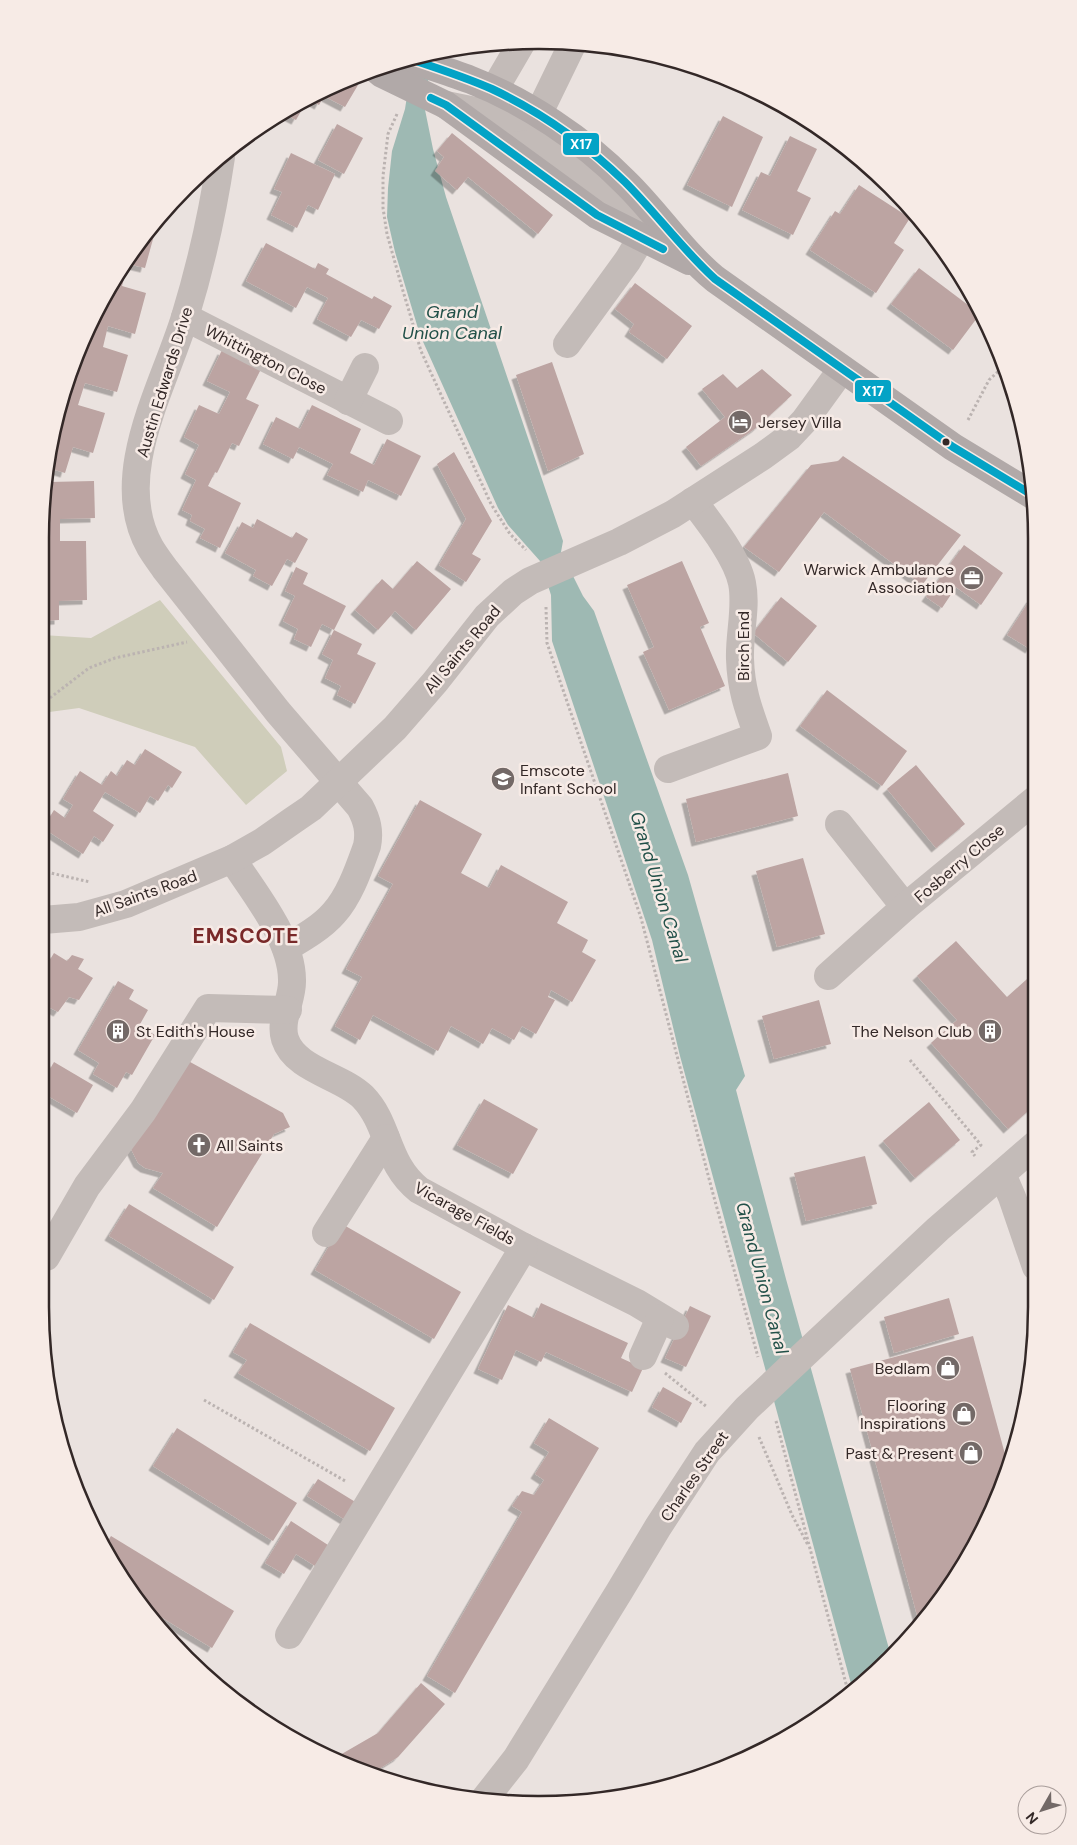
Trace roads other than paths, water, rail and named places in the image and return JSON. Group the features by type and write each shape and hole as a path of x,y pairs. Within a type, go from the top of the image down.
{"main road":[{"path":"422,63 494,90 538,115 576,140 625,181 700,267"},
{"path":"384,74 439,101 597,215 700,267 748,303 953,447 1026,491"}],"street":[{"path":"518,50 494,90 510,118 606,200 641,238 628,260 567,344"},
{"path":"439,101 510,118 538,115 570,50"},
{"name":"Austin Edwards Drive","path":"220,167 215,199 185,317 150,413 138,460 135,492 142,526 150,546 165,569 278,712 338,781"},
{"name":"Whittington Close","path":"185,317 389,421"},
{"path":"348,401 365,367"},
{"name":"All Saints Road","path":"49,919 79,916 126,904 232,859 262,842 311,808 395,728 435,682 487,616 513,592 530,581 654,524 763,456 789,437 805,420 842,369"},
{"name":"Birch End","path":"668,769 758,736 744,697 742,683 740,658 742,582 725,546 693,501"},
{"path":"286,948 322,924 342,904 367,846 369,837 365,816 360,807 338,781"},
{"name":"Fosberry Close","path":"828,976 905,907 1028,806"},
{"name":"Fosberry Close","path":"840,824 905,907"},
{"name":"Vicarage Fields","path":"232,859 266,911 286,948 292,966 292,987 284,1028 286,1040 295,1055 310,1066 352,1088 363,1098 378,1118 401,1172 419,1190 637,1303 668,1322 643,1356"},
{"path":"49,1251 87,1186 144,1111 208,1008 288,1010"},
{"path":"326,1233 386,1138"},
{"name":"Charles Street","path":"489,1793 516,1759 620,1592 658,1526 707,1452 739,1416 938,1229 1028,1151"},
{"path":"999,1177 1012,1197 1028,1244"},
{"name":"Vicarage Fields","path":"289,1635 524,1246"}],"water":[{"name":"Grand Union Canal","path":"434,60 423,100 433,149 446,197 563,541 561,552 583,596 594,611 688,875 745,1076 736,1090 786,1279 889,1649 851,1683 680,1056 652,940 552,641 551,595 540,561 508,525 498,508 420,335 395,252 387,217 388,188 392,151 405,109 412,65"}],"place":[{"name":"Jersey Villa","path":"740,422"},
{"name":"Warwick Ambulance Association","path":"972,578"},
{"name":"Emscote Infant School","path":"503,779"},
{"name":"St Edith's House","path":"118,1031"},
{"name":"The Nelson Club","path":"990,1031"},
{"name":"All Saints","path":"199,1145"},
{"name":"Bedlam","path":"948,1368"},
{"name":"Flooring Inspirations","path":"964,1414"},
{"name":"Past & Present","path":"971,1453"}],"district":[{"name":"EMSCOTE","path":"246,936"}]}
